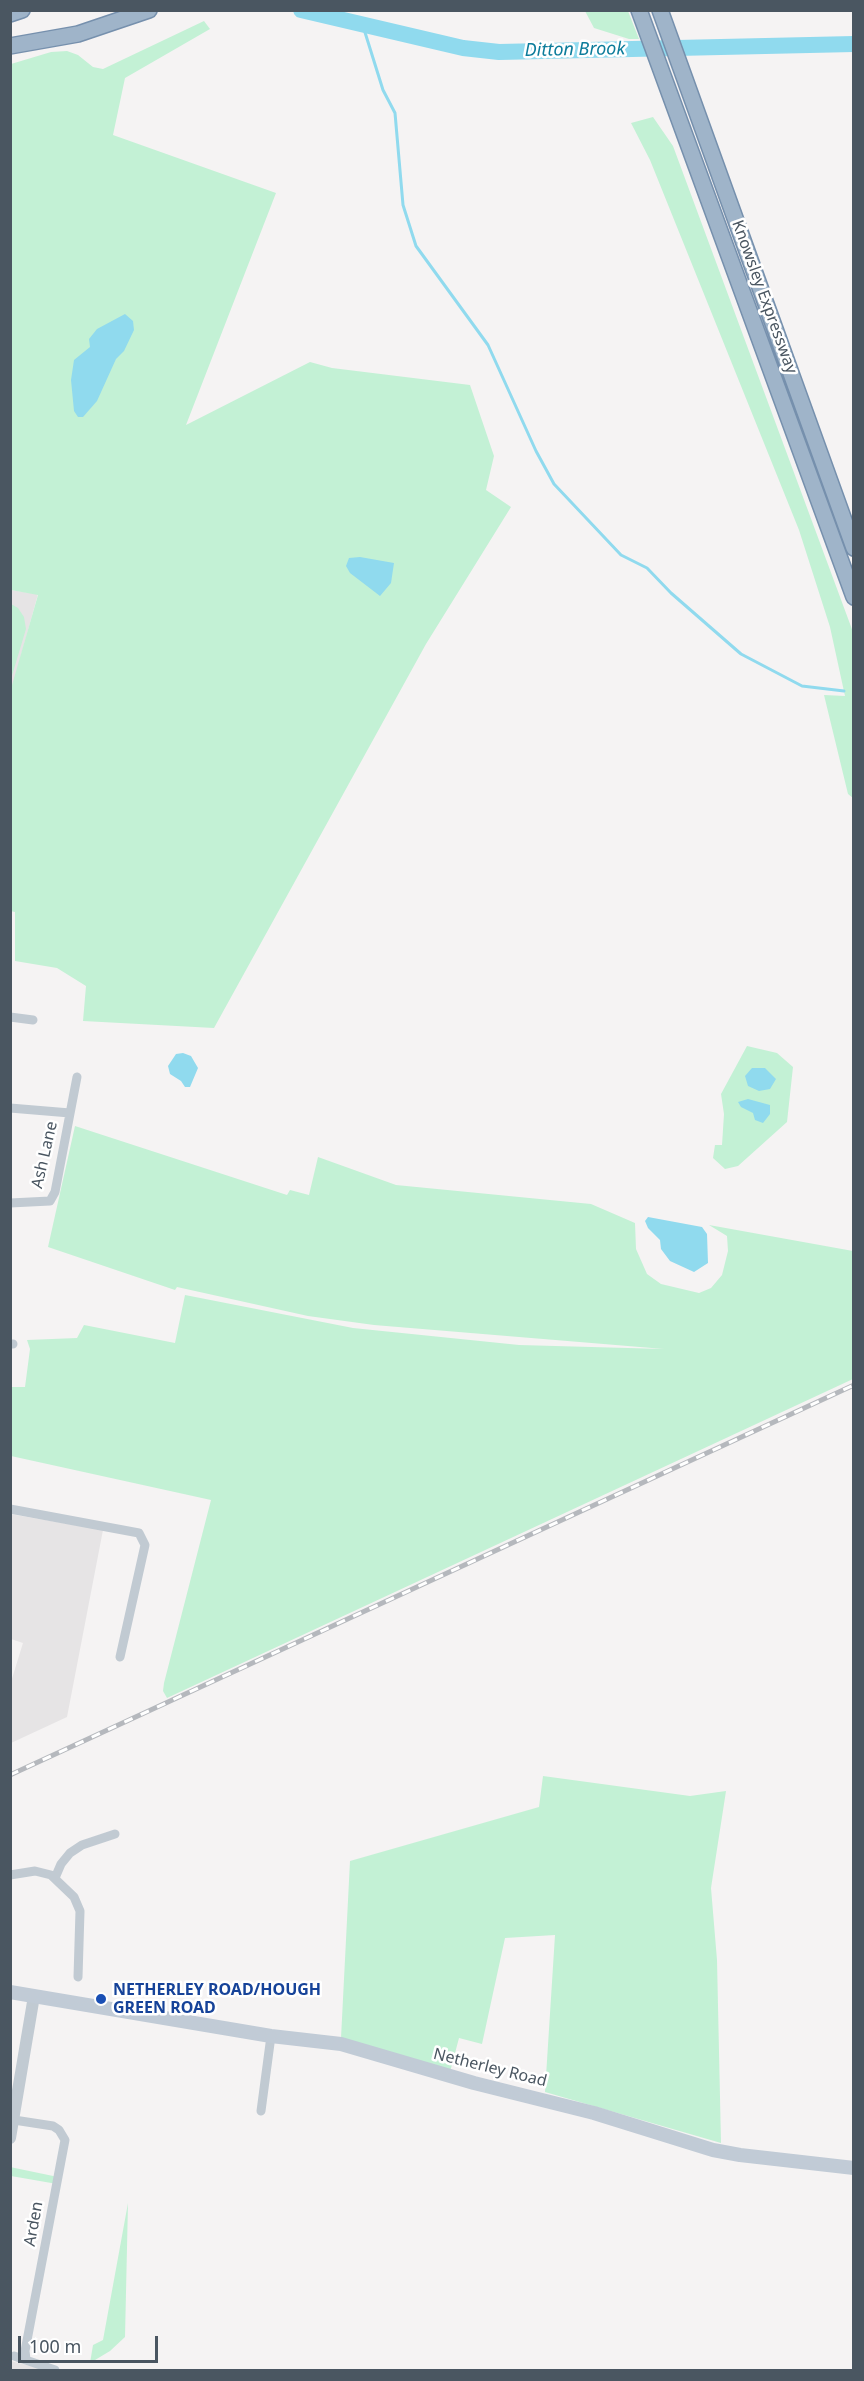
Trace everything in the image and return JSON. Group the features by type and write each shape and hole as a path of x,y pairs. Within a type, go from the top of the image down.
{"highway":[{"path":"11,12 22,10"},
{"path":"10,45 115,10"},
{"path":"10,45 78,34 148,10"},
{"name":"Knowsley Expressway","path":"638,10 854,597"},
{"name":"Knowsley Expressway","path":"661,10 854,548"}],"main road":[{"name":"Netherley Road","path":"10,1992 271,2036 341,2044 474,2084 594,2112 713,2150 854,2168"}],"street":[{"path":"10,1017 33,1020"},
{"name":"Ash Lane","path":"10,1203 50,1201 55,1192 77,1077"},
{"path":"10,1108 70,1113"},
{"path":"10,1509 139,1533 145,1545 120,1658"},
{"path":"55,1878 61,1864 70,1853 82,1845 115,1833"},
{"path":"10,1875 35,1871 55,1878 74,1897 80,1911 78,1977"},
{"path":"10,2138 34,1996"},
{"path":"261,2111 271,2036"},
{"name":"Arden","path":"14,2120 53,2126 59,2130 65,2140 25,2351 26,2359"},
{"path":"14,2356 26,2359 39,2367 55,2370"}],"shaded area":[{"path":"11,590 38,594 11,692"},
{"path":"10,1514 103,1530 67,1717 11,1743 11,1682 23,1643 11,1639"},
{"path":"11,2361 47,2370 11,2370"}],"green space":[{"path":"585,11 628,11 639,39 629,39 594,28"},
{"path":"204,21 210,29 125,78 113,135 276,193 186,425 310,362 332,368 470,385 494,456 486,490 511,507 426,644 214,1028 83,1021 86,986 57,968 15,961 15,912 10,911 10,692 38,595 11,590 11,64 51,52 67,51 78,55 93,67 103,69"},
{"path":"653,117 673,146 853,632 853,798 848,794 824,695 845,696 830,627 799,530 650,160 631,123"},
{"path":"11,604 18,608 24,617 26,629 11,679"},
{"path":"747,1046 777,1053 793,1067 787,1122 738,1166 725,1169 713,1158 715,1145 722,1145 724,1114 721,1094"},
{"path":"75,1126 287,1195 290,1190 309,1195 318,1157 396,1185 591,1204 635,1223 636,1249 647,1274 661,1284 699,1293 711,1288 722,1275 728,1251 727,1236 709,1225 853,1251 853,1379 167,1698 163,1691 164,1683 211,1500 11,1456 11,1387 25,1387 30,1349 27,1340 77,1338 84,1325 175,1343 185,1295 353,1328 519,1345 664,1349 374,1325 308,1316 177,1287 175,1290 48,1247"},
{"path":"543,1776 690,1796 726,1791 711,1888 717,1960 721,2143 545,2092 555,1935 505,1938 482,2044 459,2038 450,2072 341,2038 350,1861 539,1807"},
{"path":"10,2167 58,2177 57,2184 11,2176"},
{"path":"128,2203 125,2337 110,2351 90,2363 93,2345 103,2340"}],"water":[{"path":"125,314 133,321 134,330 124,351 116,359 97,401 83,417 78,417 74,411 71,380 74,360 90,347 89,339 97,329"},
{"path":"360,557 394,563 391,583 380,596 350,573 346,566 349,558"},
{"path":"183,1053 191,1056 198,1068 190,1087 185,1087 181,1081 170,1074 168,1066 176,1054"},
{"path":"752,1068 765,1068 776,1079 770,1089 759,1091 748,1086 745,1076"},
{"path":"748,1099 770,1105 770,1114 763,1123 755,1120 753,1113 741,1107 738,1102"},
{"path":"648,1217 702,1227 707,1234 708,1263 694,1272 670,1261 661,1249 660,1240 648,1228 645,1221"}],"waterway":[{"name":"Ditton Brook","path":"301,10 463,48 499,52 854,44"},
{"path":"363,26 383,90 395,113 403,205 416,246 488,345 536,451 554,484 621,555 647,568 671,593 741,654 802,686 844,691"}],"railway":[{"path":"10,1775 854,1385"}],"place":[{"name":"NETHERLEY ROAD/HOUGH GREEN ROAD","path":"101,1999"}]}
